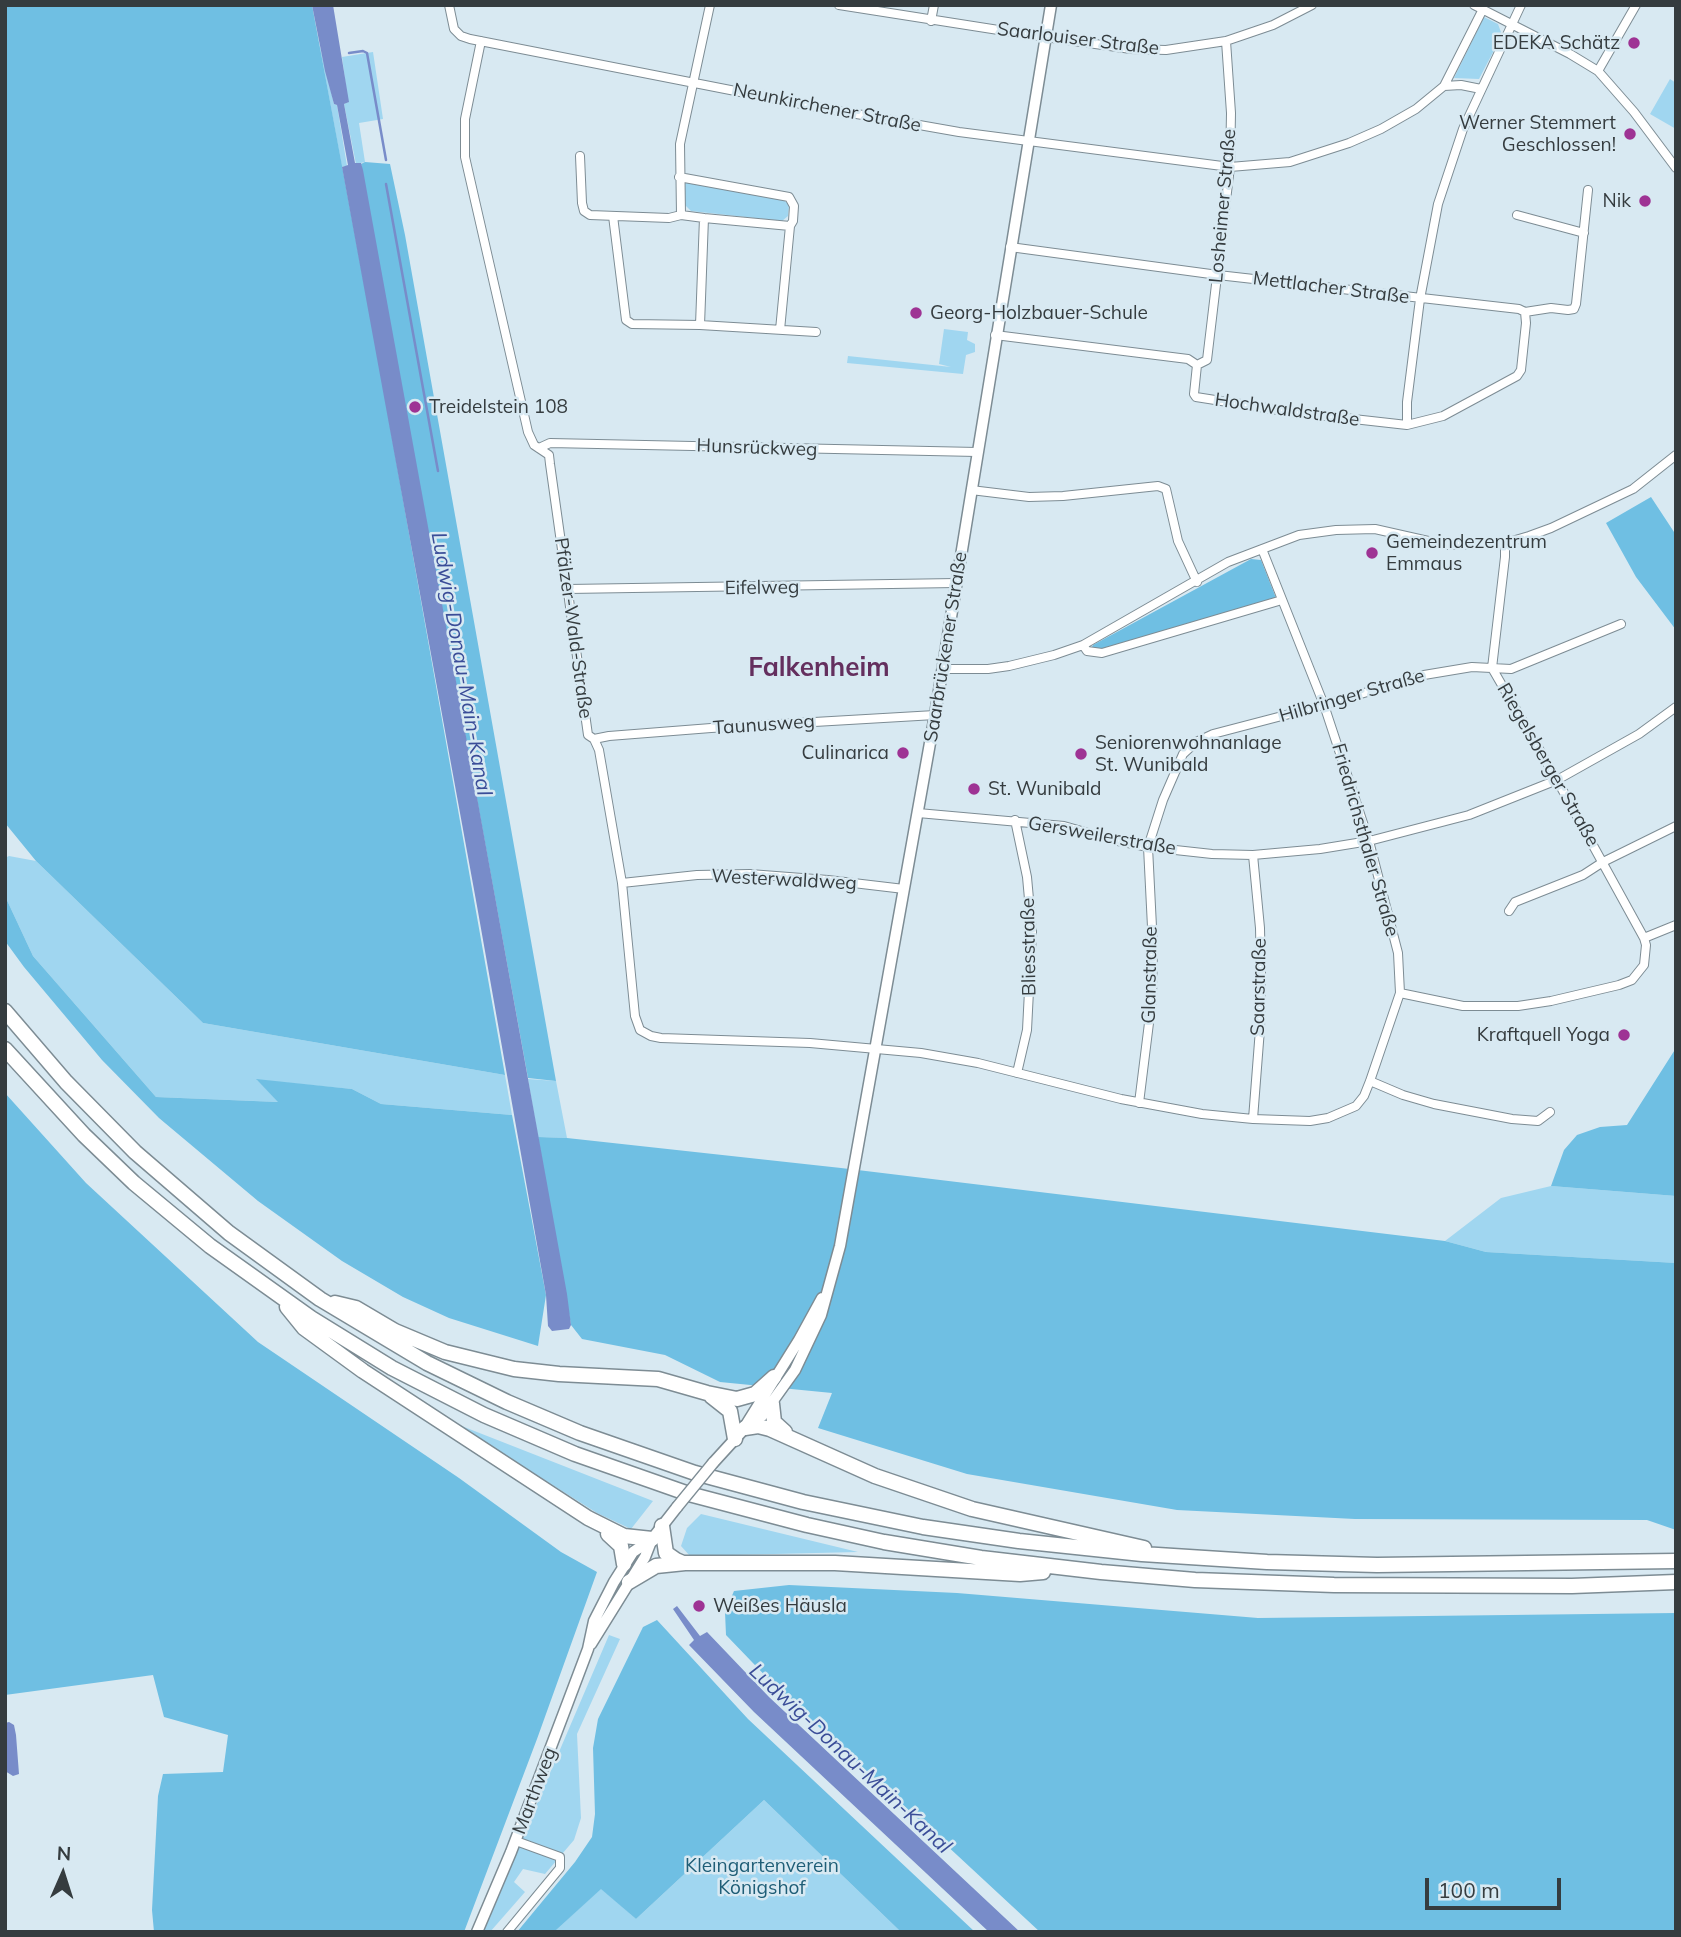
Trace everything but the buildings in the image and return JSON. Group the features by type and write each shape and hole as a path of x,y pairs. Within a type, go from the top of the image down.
{"highway":[{"path":"5,1011 66,1082 145,1161 229,1233 320,1299 427,1363 500,1399 580,1433 695,1473 843,1511 923,1527 1019,1541 1179,1557 1377,1565 1676,1561"},
{"path":"5,1049 75,1125 134,1183 210,1246 277,1296 353,1345 439,1393 542,1441 633,1475 726,1505 832,1531 930,1550 1077,1570 1173,1578 1308,1585 1558,1586 1676,1582"},
{"path":"277,1296 304,1328 363,1371 588,1517 624,1536 652,1539"},
{"path":"320,1299 356,1308 409,1338 474,1360 541,1372 658,1379 731,1398 745,1398 755,1394 774,1377"},
{"path":"707,1393 730,1411 740,1433 764,1427 875,1476 972,1508 1179,1557"},
{"path":"772,1404 774,1422 795,1439"},
{"path":"588,1517 621,1546 624,1564"},
{"path":"662,1526 666,1553 685,1563"},
{"path":"627,1585 656,1566 685,1563 847,1564 1020,1574 1077,1570"}],"main road":[{"name":"Saarbrückener Straße","path":"740,1433 762,1416 772,1404 790,1378 809,1342 821,1315 842,1234 935,715 1051,5"},
{"name":"Saarbrückener Straße","path":"740,1433 799,1340 829,1286"},
{"name":"Marthweg","path":"477,1932 516,1840 588,1649 592,1627 609,1603 627,1585 645,1557 652,1539 740,1433"},
{"name":"Marthweg","path":"609,1603 614,1582 624,1564 633,1552 652,1539"}],"street":[{"name":"Neunkirchener Straße","path":"449,5 454,29 461,36 481,41 856,114 1028,141 1230,167 1290,162 1349,143 1416,109 1444,86"},
{"path":"681,215 680,144 710,5"},
{"name":"Saarlouiser Straße","path":"839,5 931,21 1131,49 1158,50 1226,41 1273,25 1312,5"},
{"path":"931,21 934,5"},
{"path":"1474,5 1598,71 1634,112 1676,168"},
{"path":"1407,425 1407,402 1427,254 1448,169 1480,89 1521,5"},
{"path":"1598,71 1636,5"},
{"path":"1480,89 1461,85 1444,86 1482,9"},
{"name":"Pfälzer-Wald-Straße","path":"481,41 465,119 465,157 528,432 534,444 549,455 588,735 594,739 609,803 622,883 635,1016 640,1030 661,1038 810,1043 876,1049"},
{"name":"Losheimer Straße","path":"1197,365 1207,360 1230,167 1231,113 1226,41"},
{"path":"580,156 584,211 590,215 669,218 681,215 790,226"},
{"path":"679,177 789,197 794,206 793,221 790,226 780,330"},
{"name":"Mettlacher Straße","path":"1010,247 1218,275 1519,309 1524,312 1551,308 1574,309 1588,190"},
{"path":"1517,215 1584,233"},
{"path":"613,216 626,320 632,324 816,332"},
{"path":"700,325 704,218"},
{"name":"Hochwaldstraße","path":"1197,365 1196,397 1291,412 1407,425 1443,416 1517,376 1521,370 1526,323 1524,312"},
{"path":"995,335 1188,359 1197,365"},
{"name":"Hunsrückweg","path":"540,448 550,443 977,452"},
{"path":"942,670 1009,666 1083,645 1197,582 1227,562 1299,535 1375,529 1446,545 1505,543 1551,528 1633,489 1676,455"},
{"path":"971,490 1029,497 1157,486 1166,489 1178,541 1197,582"},
{"name":"Riegelsberger Straße","path":"1505,543 1506,557 1492,668 1558,780 1644,938"},
{"name":"Friedrichsthaler Straße","path":"876,1049 945,1058 1139,1103 1202,1114 1253,1119 1299,1122 1328,1118 1356,1106 1364,1096 1401,993 1398,953 1370,841 1324,705 1262,549"},
{"name":"Eifelweg","path":"568,589 956,583"},
{"path":"1083,645 1087,651 1102,653 1282,600"},
{"name":"Hilbringer Straße","path":"1148,847 1163,800 1183,754 1196,742 1213,734 1424,675 1472,667 1511,669 1621,624"},
{"name":"Gersweilerstraße","path":"918,813 1064,826 1148,847 1253,855 1370,841 1469,815 1558,780 1639,734 1676,708"},
{"name":"Taunusweg","path":"594,739 711,728 935,715"},
{"name":"Bliesstraße","path":"1015,820 1027,877 1032,932 1027,1030 1017,1073"},
{"name":"Riegelsberger Straße","path":"1509,911 1515,902 1561,885 1676,826"},
{"name":"Glanstraße","path":"1139,1103 1147,1049 1153,960 1148,847"},
{"name":"Saarstraße","path":"1253,855 1260,928 1261,975 1253,1119"},
{"name":"Westerwaldweg","path":"622,883 750,874 904,889"},
{"path":"1401,993 1463,1006 1518,1006 1551,1001 1632,980 1644,965 1644,938 1676,925"},
{"path":"1370,1081 1404,1095 1470,1112 1538,1121 1550,1112"},
{"path":"507,1932 559,1868 560,1857 516,1840"}],"green space":[{"path":"1484,17 1498,24 1502,35 1479,79 1454,78"},
{"path":"319,43 334,104 337,105 347,166 342,167"},
{"path":"373,52 383,119 359,123 365,162 356,164 344,104 348,102 342,57"},
{"path":"1670,79 1676,83 1676,129 1650,114"},
{"path":"688,182 783,199 789,205 788,216 782,221 691,211 683,203 684,184"},
{"path":"944,329 968,332 967,340 975,344 975,352 966,355 963,374 847,363 848,356 951,367 939,364"},
{"path":"9,856 36,861 203,1023 505,1075 512,1115 381,1104 352,1089 257,1080 279,1102 156,1097 33,956 5,896 5,858"},
{"path":"528,1079 556,1081 567,1138 538,1137"},
{"path":"1551,1186 1676,1196 1676,1263 1486,1252 1445,1241 1501,1198"},
{"path":"454,1423 653,1501 631,1529 597,1513"},
{"path":"701,1514 858,1552 690,1556 681,1546 687,1528"},
{"path":"609,1635 620,1639 577,1734 581,1818 574,1840 545,1874 523,1869 514,1882 525,1892 490,1932 482,1932"},
{"name":"Kleingartenverein Königshof","path":"764,1800 901,1932 554,1932 601,1888 636,1919"}],"shaded area":[{"path":"5,5 312,5 379,364 505,1075 203,1023 36,861 5,823"},
{"path":"312,5 333,5 349,102 344,104 355,163 361,163 363,170 567,1294 571,1325 569,1329 552,1331 548,1326 546,1295 477,906 342,167 348,165 337,105 334,104 325,71"},
{"path":"361,164 390,164 405,235 556,1081 528,1078"},
{"path":"1651,497 1676,535 1676,630 1636,577 1606,523"},
{"path":"1251,559 1261,560 1276,598 1095,652 1091,649 1093,645"},
{"path":"5,896 33,956 156,1097 278,1102 256,1079 352,1089 381,1104 512,1115 546,1295 538,1346 449,1318 403,1297 342,1261 258,1201 159,1118 102,1060 5,941"},
{"path":"1676,1048 1676,1196 1551,1186 1564,1150 1577,1135 1600,1127 1627,1125"},
{"path":"5,1093 86,1183 258,1342 459,1478 561,1552 597,1572 464,1932 154,1932 152,1910 158,1796 163,1774 223,1772 228,1735 164,1717 153,1675 5,1695"},
{"path":"538,1137 841,1168 1445,1241 1486,1252 1676,1263 1676,1530 1647,1520 1355,1519 1177,1510 967,1474 818,1428 832,1393 720,1382 665,1355 582,1339 571,1325"},
{"path":"789,1585 957,1593 1258,1618 1676,1613 1676,1932 1040,1932 778,1689 726,1635 725,1612 734,1591"},
{"path":"677,1606 700,1636 707,1632 769,1697 1020,1932 989,1932 754,1712 689,1645 694,1640 673,1609"},
{"path":"657,1620 748,1719 975,1932 901,1932 764,1800 636,1919 601,1889 554,1932 517,1932 575,1862 592,1837 595,1814 593,1748 598,1719 643,1627"},
{"path":"5,1723 14,1725 16,1735 19,1774 13,1776 5,1771"}],"waterway":[{"path":"349,53 367,53 386,160"},
{"path":"386,184 438,471"}],"place":[{"name":"EDEKA Schätz","path":"1634,43"},
{"name":"Werner Stemmert Geschlossen!","path":"1630,134"},
{"name":"Nik","path":"1645,201"},
{"name":"Georg-Holzbauer-Schule","path":"916,313"},
{"name":"Treidelstein 108","path":"415,407"},
{"name":"Gemeindezentrum Emmaus","path":"1372,553"},
{"name":"Culinarica","path":"903,753"},
{"name":"Seniorenwohnanlage St. Wunibald","path":"1081,754"},
{"name":"St. Wunibald","path":"974,789"},
{"name":"Kraftquell Yoga","path":"1624,1035"},
{"name":"Weißes Häusla","path":"699,1606"}],"district":[{"name":"Falkenheim","path":"819,668"}],"water label":[{"name":"Ludwig-Donau-Main-Kanal","path":"461,664"},
{"name":"Ludwig-Donau-Main-Kanal","path":"850,1759"}]}
